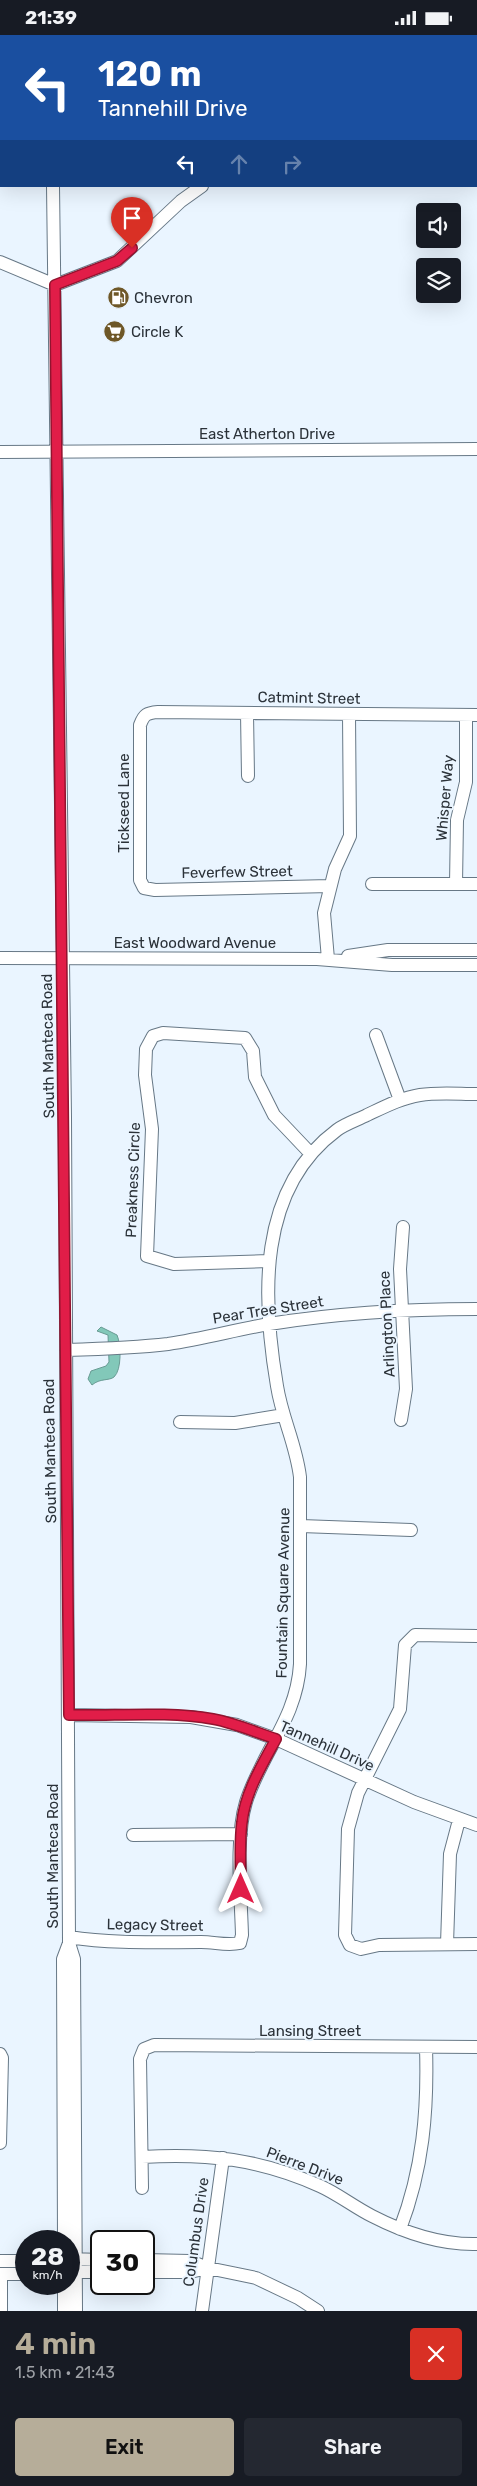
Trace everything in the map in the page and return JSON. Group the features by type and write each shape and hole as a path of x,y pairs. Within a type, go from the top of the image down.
{"street":[{"name":"South Manteca Road","path":"53,187 63,959 69,1940 74,1959 72,2230"},
{"path":"0,262 55,285 117,261 181,201 201,187"},
{"name":"East Atherton Drive","path":"0,452 477,449"},
{"name":"Catmint Street","path":"143,717 148,713 158,712 471,716"},
{"path":"248,713 248,776"},
{"path":"328,959 324,913 335,869 350,835 350,714"},
{"name":"Whisper Way","path":"456,884 458,820 466,782 471,716"},
{"name":"Tickseed Lane","path":"143,717 140,725 140,880 144,888"},
{"path":"372,884 477,884"},
{"name":"Feverfew Street","path":"144,888 155,890 330,886"},
{"name":"East Woodward Avenue","path":"328,959 388,950 477,950"},
{"name":"East Woodward Avenue","path":"0,958 328,959 392,965 477,965"},
{"name":"Preakness Circle","path":"268,1261 174,1264 147,1256 152,1129 145,1075 146,1049 152,1036 163,1033 245,1038 253,1051 255,1077 274,1115 310,1154"},
{"path":"376,1035 400,1100"},
{"name":"Fountain Square Avenue","path":"240,1943 242,1935 241,1834 247,1801 293,1706 299,1684 301,1526 297,1453 277,1388 269,1324 268,1261 275,1223 294,1179 310,1154 337,1129 400,1100 422,1095 477,1093"},
{"name":"Arlington Place","path":"401,1420 406,1389 400,1269 403,1227"},
{"name":"Pear Tree Street","path":"66,1350 122,1349 169,1343 269,1324 402,1310 477,1309"},
{"path":"180,1422 235,1423 284,1415"},
{"path":"301,1526 411,1530"},
{"path":"477,1636 415,1635 405,1645 400,1709 358,1793 348,1829 346,1935 350,1945 361,1949 379,1945 477,1944"},
{"name":"Tannehill Drive","path":"69,1715 140,1715 212,1719 237,1725 276,1739 459,1820 477,1825"},
{"path":"447,1944 450,1854 459,1820"},
{"path":"133,1835 241,1834"},
{"name":"South Manteca Road","path":"64,2230 63,1959 69,1940"},
{"name":"Legacy Street","path":"69,1940 210,1942 230,1945 240,1943"},
{"name":"Lansing Street","path":"142,2157 140,2059 144,2049 154,2045 477,2047"},
{"path":"400,2229 415,2186 423,2147 427,2103 426,2047"},
{"path":"0,2054 0,2141"},
{"name":"Pierre Drive","path":"142,2157 182,2154 247,2162 283,2172 319,2186 349,2200 370,2215 400,2229 439,2241 477,2244"},
{"path":"142,2157 142,2188"},
{"name":"Columbus Drive","path":"202,2311 223,2158"},
{"path":"155,2260 190,2261 208,2268 256,2278 298,2298 318,2311"},
{"path":"0,2270 15,2265"},
{"path":"155,2272 190,2272 208,2268"},
{"path":"0,2270 15,2272"},
{"path":"0,2270 1,2311"},
{"path":"64,2295 64,2311"},
{"name":"South Manteca Road","path":"75,2295 76,2311"}],"shaded area":[{"path":"101,1327 117,1335 120,1363 117,1374 114,1377 98,1381 92,1385 88,1379 91,1371 106,1366 109,1362 108,1335 97,1331"}],"place":[{"name":"Chevron","path":"118,298"},
{"name":"Circle K","path":"115,332"}],"route":[{"path":"132,248 117,261 55,285 65,1117 69,1715 140,1715 212,1719 237,1725 276,1739 268,1753 244,1811 241,1834 241,1889"}]}
